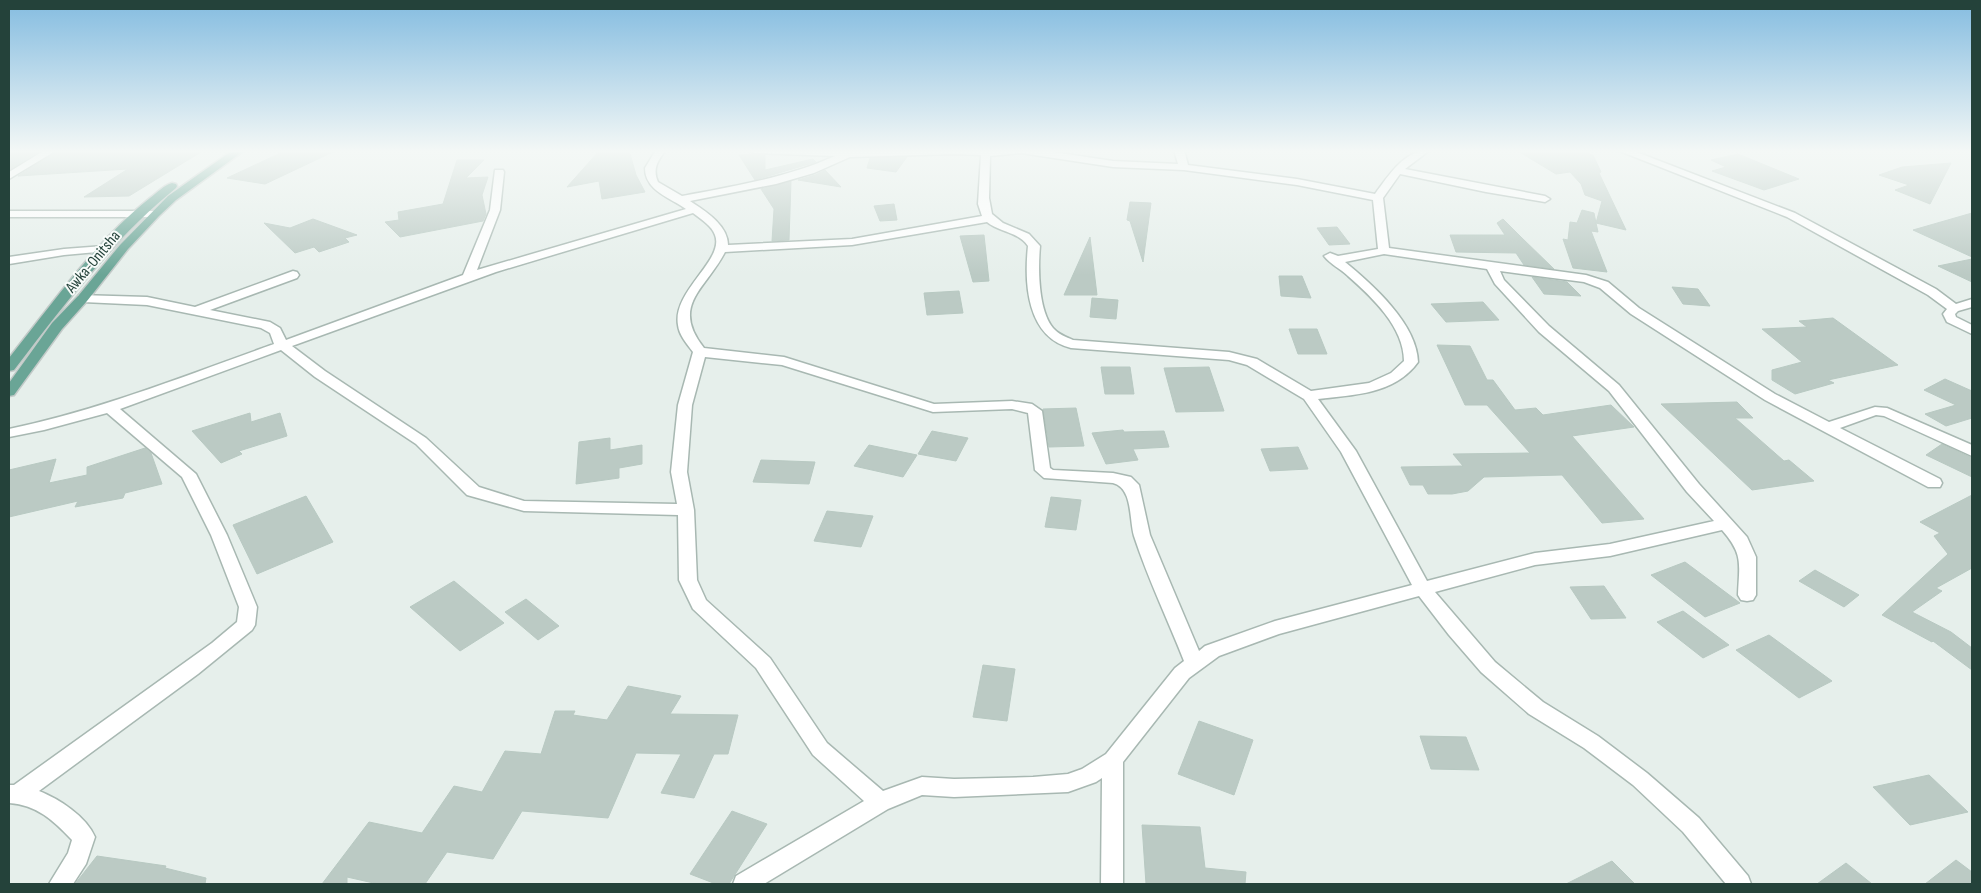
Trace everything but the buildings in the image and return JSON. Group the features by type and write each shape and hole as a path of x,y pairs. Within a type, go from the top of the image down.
{"main road":[{"name":"Awka-Onitsha","path":"9,367 104,249 137,214 165,192"},
{"name":"Awka-Onitsha","path":"9,392 57,326 84,298 124,247 154,214 180,192"}],"street":[{"path":"468,279 495,210 497,192"},
{"path":"665,192 708,221 722,236 723,249 694,287 685,304 684,324 700,352 784,361 934,408 1012,405 1035,410 1043,470 1049,475 1113,478 1125,481 1133,489 1142,535 1195,664"},
{"path":"679,200 721,192"},
{"path":"984,192 983,206 989,218 1000,226 1032,241 1034,246 1034,281 1040,315 1047,330 1058,339 1071,344 1229,356 1252,362 1309,396 1348,451 1422,588 1455,630 1488,667 1536,708 1591,742 1640,779 1690,825 1740,884"},
{"path":"1346,192 1378,198"},
{"path":"1382,192 1378,198 1384,251"},
{"path":"1502,192 1545,199"},
{"path":"1730,192 1791,215 1932,292 1954,308"},
{"path":"9,433 44,426 110,408 281,344 492,269 693,210"},
{"path":"9,214 154,214"},
{"path":"723,249 852,242 905,235 989,218"},
{"path":"9,261 64,252 104,249"},
{"path":"1309,396 1344,390 1369,389 1394,378 1412,362 1410,346 1392,316 1365,286 1333,258 1384,251 1586,279 1604,285 1635,311 1696,348 1770,397 1934,483"},
{"path":"1492,266 1499,281 1544,329 1614,388 1693,488 1741,541 1748,556 1747,595"},
{"path":"195,311 293,275"},
{"path":"84,298 147,301 265,325 275,332 281,344 320,374 421,441 473,491 524,506 686,510"},
{"path":"1972,302 1954,308 1949,314 1951,319 1972,330"},
{"path":"700,352 685,405 680,472 686,510 688,580 699,604 763,663 820,749 880,802"},
{"path":"14,794 192,670 246,625 248,607 219,535 188,474 110,408"},
{"path":"1828,427 1875,411 1887,412 1972,451"},
{"path":"744,884 880,802 922,786 964,788 1033,786 1068,783 1089,776 1113,760 1182,673 1212,651 1275,628 1535,559 1610,550 1726,524"},
{"path":"1112,884 1113,760"},
{"path":"14,794 56,809 84,837 78,857 60,884"}]}
